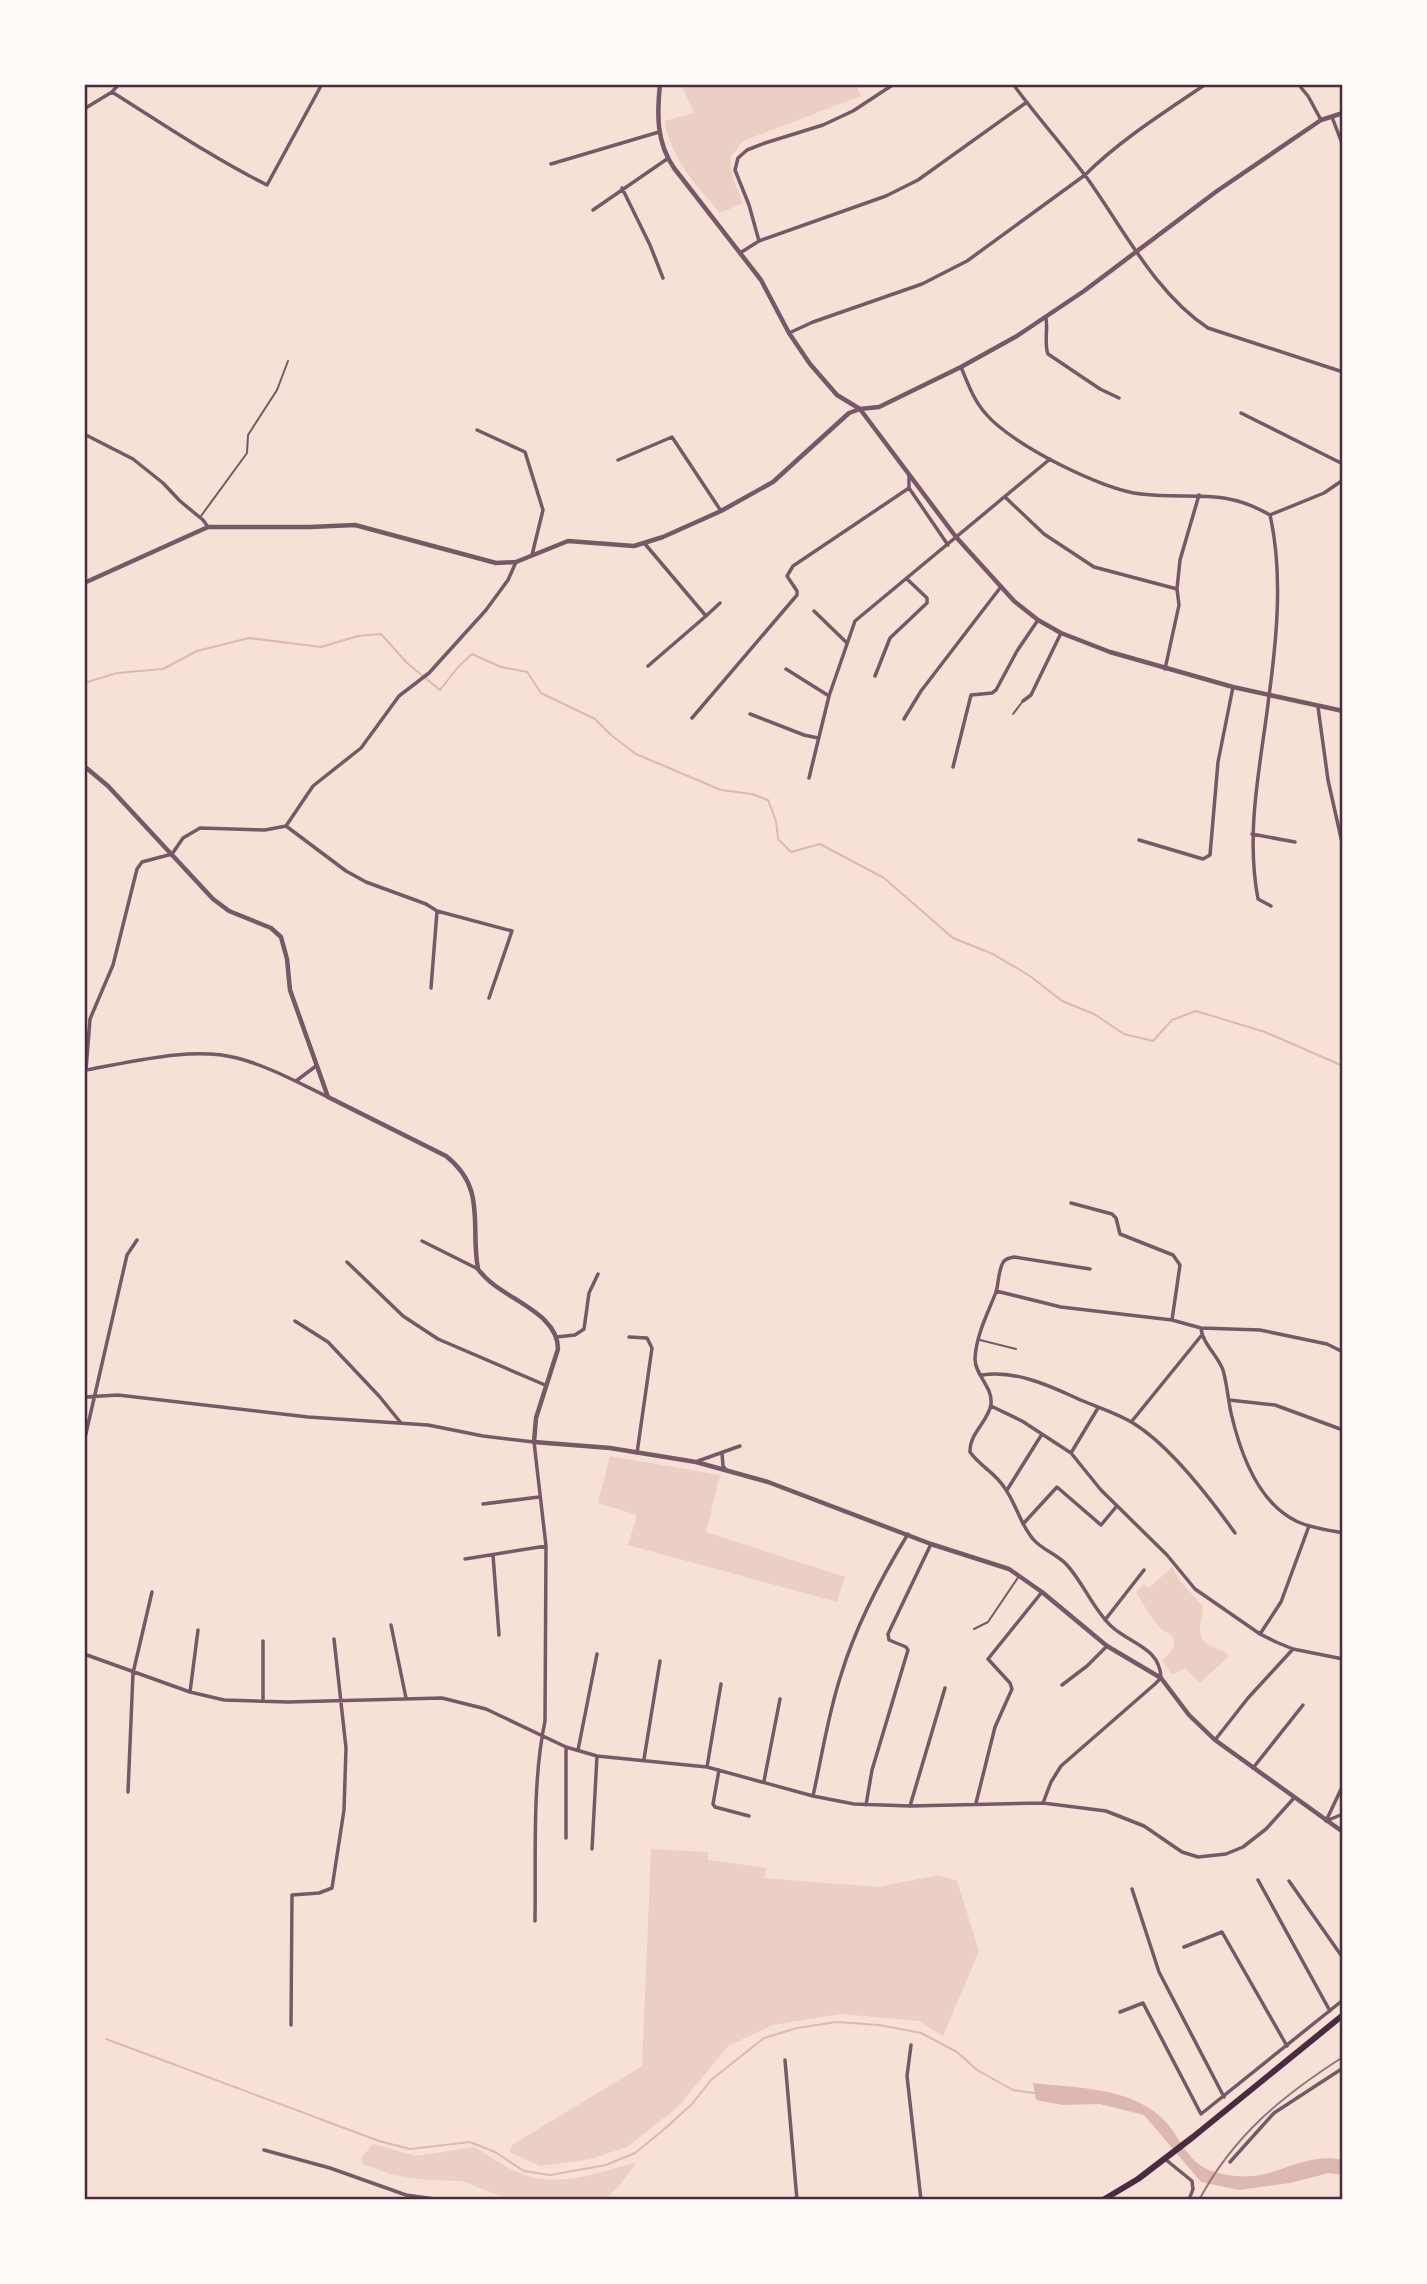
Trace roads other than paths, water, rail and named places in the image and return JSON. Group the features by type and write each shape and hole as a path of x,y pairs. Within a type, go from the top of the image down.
{"main road":[{"path":"1103,2200 1166,2158 1343,2015"}],"street":[{"path":"84,110 112,92 119,84"},
{"path":"112,92 238,171 267,185 322,84"},
{"path":"660,84 659,132 667,159 761,280 789,333 828,386 842,399 860,409 897,456 909,476 1000,588 1038,620 1061,633 1110,652 1233,687 1343,711"},
{"path":"759,241 735,170 738,158 747,150 823,125 853,111 892,84"},
{"path":"1013,84 1085,176 1177,302 1190,315 1208,328 1343,372"},
{"path":"789,333 922,284 967,261 1085,176 1132,136 1206,84"},
{"path":"1298,84 1321,120"},
{"path":"740,253 759,241 860,206 907,185 954,156 1027,102"},
{"path":"84,583 208,527 355,525 485,562 516,562 568,541 634,547 645,544 721,511 773,482 843,418 860,409 879,407 961,367 1046,318 1217,191 1321,120 1343,113"},
{"path":"1332,117 1343,146"},
{"path":"551,164 659,132"},
{"path":"593,210 667,159"},
{"path":"622,188 663,278"},
{"path":"1046,318 1048,332 1045,348 1048,354 1082,378 1119,398"},
{"path":"961,367 974,397 995,424 1050,459 1121,491 1240,500 1270,515 1324,493 1343,480"},
{"path":"1241,413 1343,464"},
{"path":"477,430 525,452 543,510 532,556"},
{"path":"84,434 133,458 208,527"},
{"path":"618,460 672,437 721,511"},
{"path":"809,778 829,696 855,621 1050,459"},
{"path":"909,476 909,488 948,545"},
{"path":"692,718 797,595 788,578 793,566 909,488"},
{"path":"1165,669 1179,605 1177,589 1182,550 1199,495"},
{"path":"1005,498 1044,534 1094,567 1177,589"},
{"path":"1270,515 1276,541 1277,583 1269,696 1257,768 1252,834 1258,898 1271,906"},
{"path":"645,544 706,616"},
{"path":"478,1269 474,1195 459,1166 446,1156 296,1081 237,1058 196,1054 85,1070 90,1018 113,965 136,869 142,862 173,854 183,838 200,828 265,830 286,826 313,786 361,748 399,696 429,673 486,610 508,580 516,562"},
{"path":"875,676 888,641 928,603 927,598 907,579"},
{"path":"904,719 921,691 1000,588"},
{"path":"648,666 720,603"},
{"path":"814,611 847,643"},
{"path":"953,768 971,695 992,693 996,690 1038,620"},
{"path":"1024,701 1031,695 1061,633"},
{"path":"786,669 829,696"},
{"path":"1139,840 1203,859 1210,855 1218,762 1233,687"},
{"path":"1318,706 1328,780 1343,847"},
{"path":"751,714 818,738"},
{"path":"84,766 108,786 213,900 229,911 271,928 281,937 290,990 328,1097"},
{"path":"286,826 346,871 366,882 426,904 437,912 512,931 489,998"},
{"path":"1252,834 1296,842"},
{"path":"431,988 437,912"},
{"path":"296,1081 316,1066"},
{"path":"1071,1203 1112,1214 1117,1220 1120,1234 1177,1259 1180,1265 1172,1320"},
{"path":"84,1442 127,1255 137,1240"},
{"path":"422,1241 478,1269 503,1292 546,1320 556,1337 558,1349 534,1424 546,1546 546,1694 537,1808 535,1921"},
{"path":"1090,1269 1014,1257 1003,1262 996,1291 984,1316 975,1358 988,1389 991,1406 971,1442 970,1452 1007,1490 1023,1524 1039,1545 1069,1567 1105,1620 1153,1655 1160,1666 1161,1678"},
{"path":"347,1262 403,1316 438,1339 545,1385"},
{"path":"556,1337 575,1335 584,1329 589,1293 598,1274"},
{"path":"996,1291 1061,1307 1172,1320 1201,1328 1260,1330 1327,1344 1343,1352"},
{"path":"295,1321 328,1342 402,1423"},
{"path":"1131,1422 1201,1336 1201,1328"},
{"path":"1201,1336 1210,1346 1222,1369 1236,1432 1257,1483 1281,1512 1309,1526 1343,1533"},
{"path":"629,1337 647,1338 652,1348 637,1453"},
{"path":"982,1376 1000,1373 1049,1385 1131,1422 1145,1431 1202,1489 1235,1533"},
{"path":"84,1397 118,1395 308,1417 428,1425 482,1436 566,1443 696,1462 768,1482 931,1544 994,1563 1020,1575 1107,1646 1161,1678 1189,1715 1215,1740 1343,1832"},
{"path":"1229,1400 1275,1405 1343,1430"},
{"path":"991,1406 1071,1453 1116,1506 1167,1555 1189,1584 1260,1634 1293,1649 1343,1658"},
{"path":"1071,1453 1098,1408"},
{"path":"1007,1490 1042,1434"},
{"path":"696,1462 740,1446"},
{"path":"722,1453 726,1470"},
{"path":"1023,1524 1056,1487 1101,1525 1116,1506"},
{"path":"483,1504 540,1497"},
{"path":"1260,1634 1281,1602 1309,1526"},
{"path":"813,1796 841,1675 886,1569 908,1534"},
{"path":"866,1805 876,1758 908,1650 889,1640 888,1634 931,1544"},
{"path":"465,1559 546,1546"},
{"path":"492,1555 499,1635"},
{"path":"1105,1620 1144,1570"},
{"path":"128,1792 133,1673 152,1592"},
{"path":"976,1804 995,1727 1012,1689 988,1658 1042,1592"},
{"path":"391,1625 406,1699"},
{"path":"190,1692 198,1630"},
{"path":"291,2025 292,1895 332,1888 345,1810 346,1748 334,1639"},
{"path":"263,1642 263,1701"},
{"path":"1062,1685 1107,1646"},
{"path":"1215,1740 1248,1698 1293,1649"},
{"path":"84,1654 190,1692 224,1699 341,1701 442,1698 474,1705 566,1746 597,1756 707,1767 813,1796 866,1805 1043,1803 1106,1811 1144,1826 1182,1852 1205,1858 1243,1847 1266,1829 1294,1798"},
{"path":"578,1750 597,1654"},
{"path":"644,1759 660,1661"},
{"path":"1043,1803 1061,1766 1161,1678"},
{"path":"707,1767 721,1684"},
{"path":"910,1805 945,1688"},
{"path":"764,1781 780,1699"},
{"path":"1253,1768 1303,1705"},
{"path":"566,1746 566,1838"},
{"path":"592,1849 597,1756"},
{"path":"719,1770 713,1804 715,1807 748,1816"},
{"path":"1326,1821 1343,1785"},
{"path":"1326,1821 1343,1814"},
{"path":"1258,1880 1330,2011"},
{"path":"1289,1881 1343,1958"},
{"path":"1132,1889 1159,1972 1224,2097"},
{"path":"1184,1947 1222,1932 1287,2046"},
{"path":"1120,2012 1143,2003 1201,2114 1343,2000"},
{"path":"911,2045 907,2076 920,2200"},
{"path":"785,2060 797,2200"},
{"path":"1230,2162 1274,2113 1343,2068"},
{"path":"264,2150 330,2168 405,2195 442,2200"},
{"path":"1166,2158 1192,2180 1193,2189 1189,2200"}],"lane":[{"path":"200,517 247,453 248,435 277,390 288,361"},
{"path":"1013,714 1024,701"},
{"path":"979,1340 1016,1349"},
{"path":"974,1629 988,1622 1020,1575"}],"waterway":[{"path":"84,683 117,673 163,669 197,651 249,638 321,647 358,636 381,634 407,663 440,690 472,654 501,667 527,672 541,693 595,719 636,754 721,790 752,794 768,800 776,821 778,839 791,852 820,844 884,878 953,938 993,954 1030,976 1062,1001 1094,1014 1124,1034 1153,1041 1172,1020 1196,1011 1265,1032 1343,1066"},
{"path":"106,2039 379,2141 410,2149 470,2142 495,2152 524,2171 550,2175 606,2165 635,2153 692,2104 711,2080 764,2038 797,2028 836,2022 879,2025 921,2033 957,2052 977,2070 1013,2090 1034,2093"}],"railway":[{"path":"1199,2200 1228,2156 1261,2119 1280,2102 1343,2057"}]}
